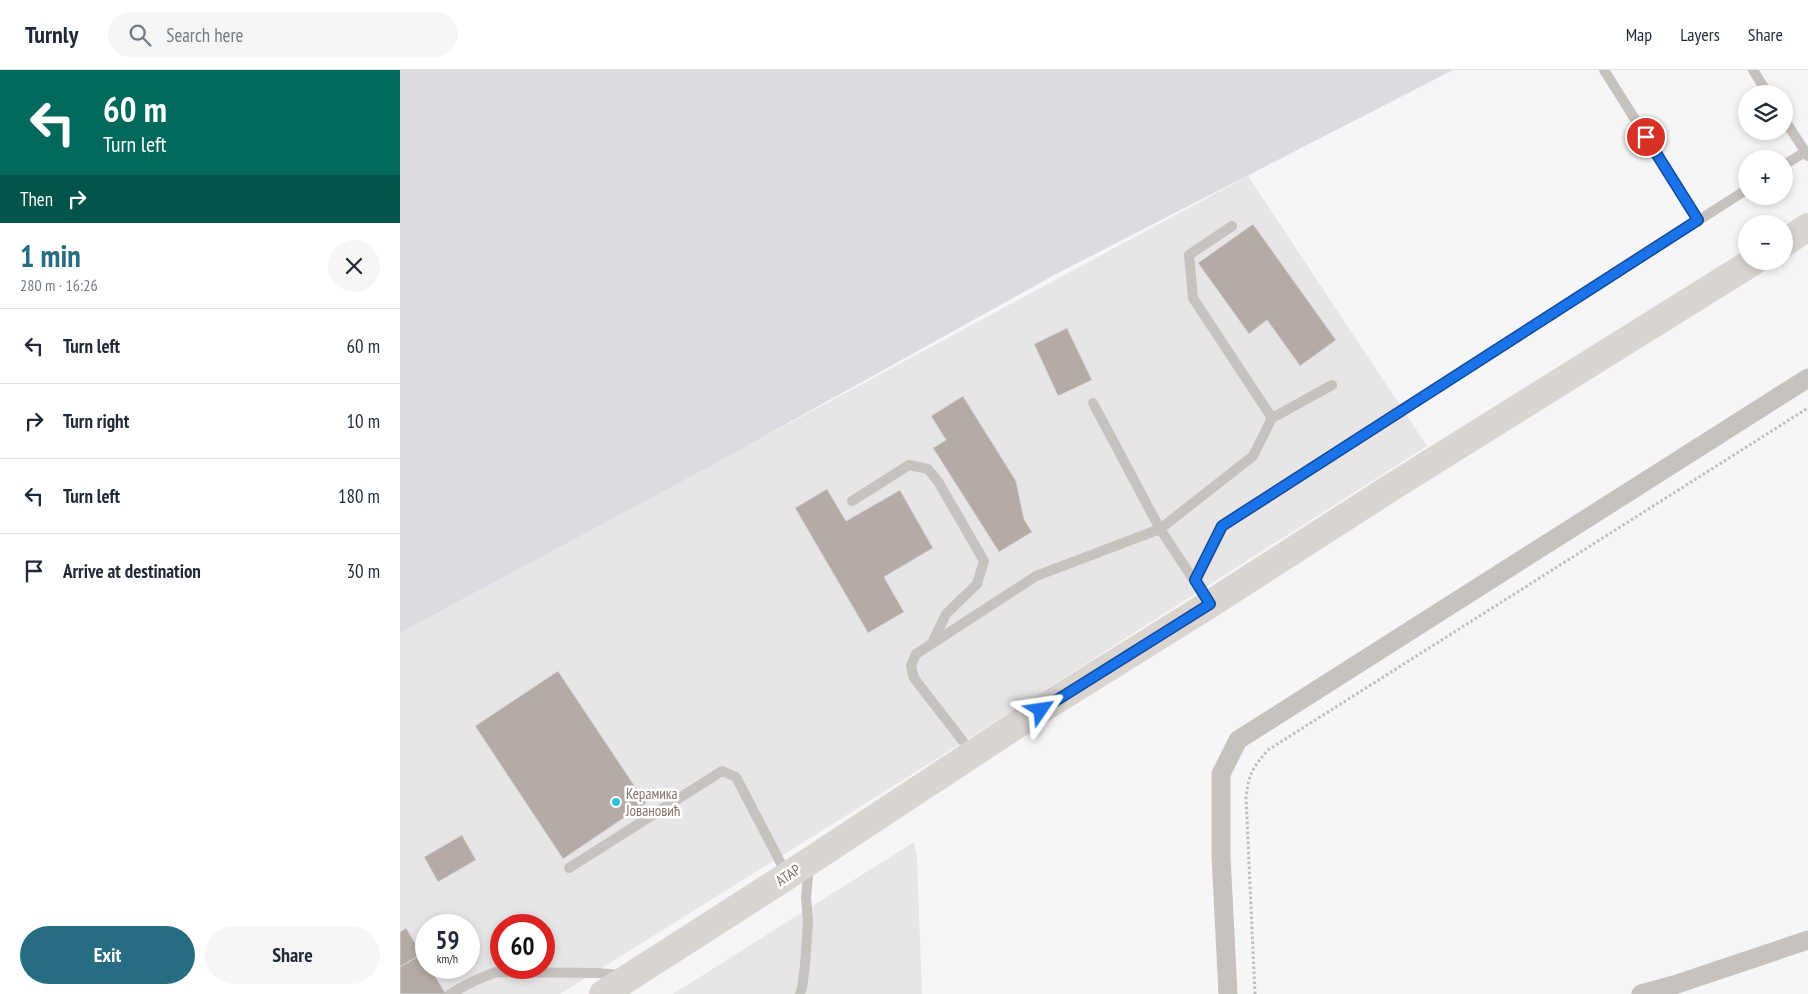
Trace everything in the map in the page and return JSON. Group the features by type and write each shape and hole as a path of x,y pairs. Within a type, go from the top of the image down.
{"main road":[{"path":"1793,237 1808,228"},
{"name":"АТАР","path":"603,994 972,754 1395,485 1740,270"}],"street":[{"path":"1228,994 1221,856 1221,774 1238,740 1808,378"},
{"path":"1641,994 1674,985 1808,940"}],"lane":[{"path":"1604,70 1698,220"},
{"path":"1753,70 1762,85"},
{"path":"1793,133 1806,154 1793,161"},
{"path":"1195,580 1222,526 1738,195"},
{"path":"1232,226 1189,255 1193,298 1272,418"},
{"path":"972,754 914,678 911,666 916,654 1036,576 1160,529 1253,456 1272,418 1332,385"},
{"path":"1093,404 1160,529 1210,604"},
{"path":"852,501 909,465 928,468 939,483 984,561 977,584 946,614 932,644"},
{"path":"569,868 722,771 736,777 787,876"},
{"path":"802,992 808,922 806,898 810,861"},
{"path":"450,994 496,972 597,973 632,976"}],"path":[{"path":"1255,994 1246,797 1249,778 1256,764 1268,750 1808,408"}],"shaded area":[{"path":"400,70 1453,70 1058,273 727,457 400,633"},
{"path":"1248,176 1427,446 919,770 560,994 400,994 400,633"},
{"path":"914,842 917,858 922,994 673,994"}],"building":[{"path":"1253,224 1336,340 1300,366 1267,320 1249,334 1198,263"},
{"path":"1067,328 1092,380 1058,396 1034,344"},
{"path":"963,396 1016,481 1024,519 1032,532 999,552 933,448 946,440 931,416"},
{"path":"827,489 846,521 900,490 933,548 884,577 904,612 868,633 795,508"},
{"path":"558,671 646,803 563,859 475,726"},
{"path":"462,835 476,860 438,882 424,857"},
{"path":"406,928 415,943 415,958 400,967 400,932"},
{"path":"415,958 415,979 437,979 446,994 400,994 400,967"}],"place":[{"name":"Керамика Јовановић","path":"616,802"}],"route":[{"path":"1041,710 1210,604 1195,580 1222,526 1698,220 1646,137"}]}
